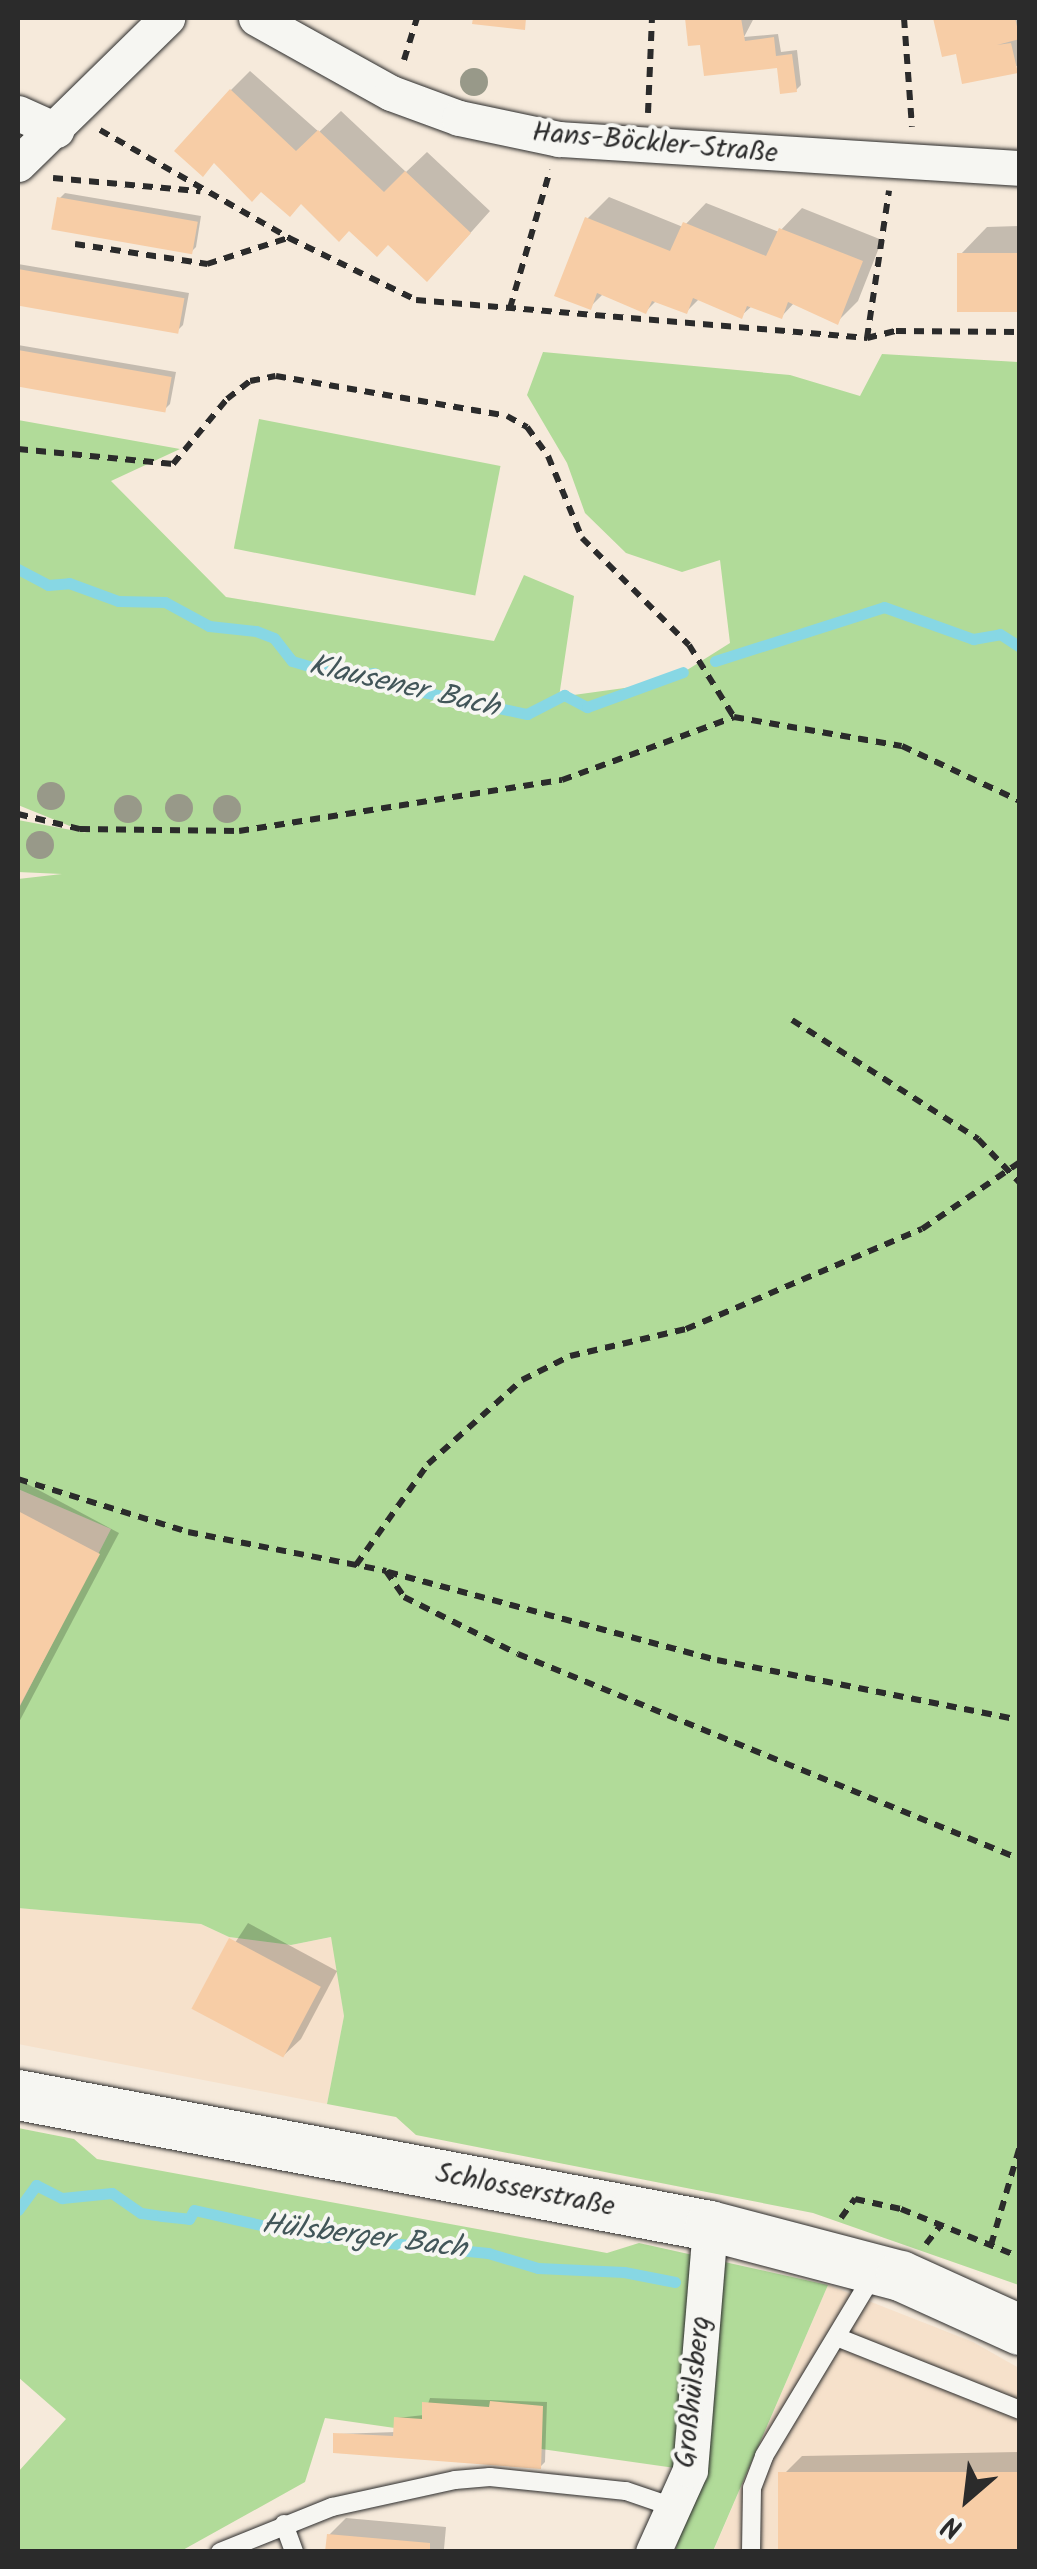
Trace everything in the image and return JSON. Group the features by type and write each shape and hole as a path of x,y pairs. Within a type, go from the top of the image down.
{"street":[{"path":"30,171 56,130 167,18"},
{"name":"Hans-Böckler-Straße","path":"256,18 391,94 459,118 558,139 1020,168"},
{"path":"18,113 56,130"},
{"name":"Schlosserstraße","path":"18,2096 710,2226 876,2268 1020,2330"},
{"name":"Großhülsberg","path":"653,2552 690,2470 710,2226"}],"lane":[{"path":"750,2552 752,2488 764,2456 839,2338 876,2268"},
{"path":"839,2338 1020,2410"},
{"path":"220,2552 284,2524 414,2484 490,2477 626,2491 673,2507"},
{"path":"284,2524 294,2552"}],"path":[{"path":"413,36 417,18"},
{"path":"648,92 652,18"},
{"path":"904,18 911,107"},
{"path":"99,129 201,191 416,300 867,338 896,332 1020,332"},
{"path":"30,171 201,191"},
{"path":"510,308 546,184"},
{"path":"867,338 888,193"},
{"path":"76,244 207,264 289,238"},
{"path":"18,449 173,464 226,399 250,381 276,376 507,416 527,428 548,456 582,538 689,645 734,717"},
{"path":"18,814 80,829 239,831 562,780 734,717 902,746 1020,801"},
{"path":"792,1020 978,1138 1020,1183"},
{"path":"356,1566 428,1464 522,1380 570,1356 686,1329 922,1229 1020,1162"},
{"path":"18,1479 188,1532 386,1571 717,1660 1020,1720"},
{"path":"386,1571 404,1597 518,1654 1020,1859"},
{"path":"991,2245 1020,2146"},
{"path":"855,2199 900,2209 1020,2257"}],"shaded area":[{"path":"18,1489 111,1529 18,1710"},
{"path":"18,1908 201,1924 229,1937 291,1945 332,1937 344,2016 327,2104 18,2044"},
{"path":"828,2285 973,2342 1019,2368 1019,2551 713,2552"}],"green space":[{"path":"543,352 790,375 860,396 882,354 1019,362 1019,2285 813,2213 416,2135 396,2117 327,2104 344,2016 331,1937 291,1945 229,1937 201,1924 18,1908 18,1710 111,1529 18,1489 18,879 62,874 18,872 18,820 87,833 18,805 18,420 180,449 111,481 226,597 494,641 524,575 574,596 559,697 668,682 730,643 720,560 682,572 626,553 585,513 567,463 527,395"},
{"path":"259,419 500,466 475,596 234,549"},
{"path":"18,2128 74,2139 97,2159 607,2253 639,2243 828,2285 713,2551 675,2551 693,2491 675,2468 325,2418 305,2482 181,2551 18,2551 18,2472 66,2419 18,2377"}],"building":[{"path":"473,18 526,18 525,30 472,24"},
{"path":"685,18 741,18 745,41 774,37 776,56 792,54 797,92 780,94 777,68 704,76 700,45 688,46"},
{"path":"933,18 1015,18 1020,39 997,45 1011,43 1018,73 962,84 956,54 942,57"},
{"path":"230,89 296,151 318,130 384,192 405,171 471,233 427,282 388,245 377,257 349,231 339,242 301,204 290,217 261,192 252,202 214,163 203,177 174,151"},
{"path":"57,197 198,222 192,254 51,229"},
{"path":"585,217 670,251 683,222 766,256 779,228 863,261 838,325 788,302 782,319 747,306 742,319 693,298 687,314 652,301 646,314 597,293 591,310 554,296"},
{"path":"957,253 1020,253 1020,312 957,312"},
{"path":"18,269 184,298 178,334 18,306"},
{"path":"18,350 172,377 165,413 18,387"},
{"path":"18,1511 100,1554 18,1709"},
{"path":"229,1938 321,1987 283,2057 191,2009"},
{"path":"490,2401 543,2406 541,2469 333,2453 333,2433 393,2436 394,2417 422,2419 422,2402 489,2407"},
{"path":"778,2472 1020,2472 1020,2552 778,2552"},
{"path":"327,2534 430,2543 430,2552 325,2552"}],"waterway":[{"name":"Klausener Bach","path":"18,569 48,585 69,583 118,601 165,602 209,626 256,631 274,638 292,661 339,675 374,673 395,686 527,714 564,695 587,707 683,672"},
{"name":"Klausener Bach","path":"715,661 884,607 973,639 1000,634 1020,647"},
{"name":"Hülsberger Bach","path":"18,2210 36,2185 62,2198 112,2193 141,2213 189,2219 194,2210 301,2234 488,2253 538,2268 624,2272 675,2282"}]}
